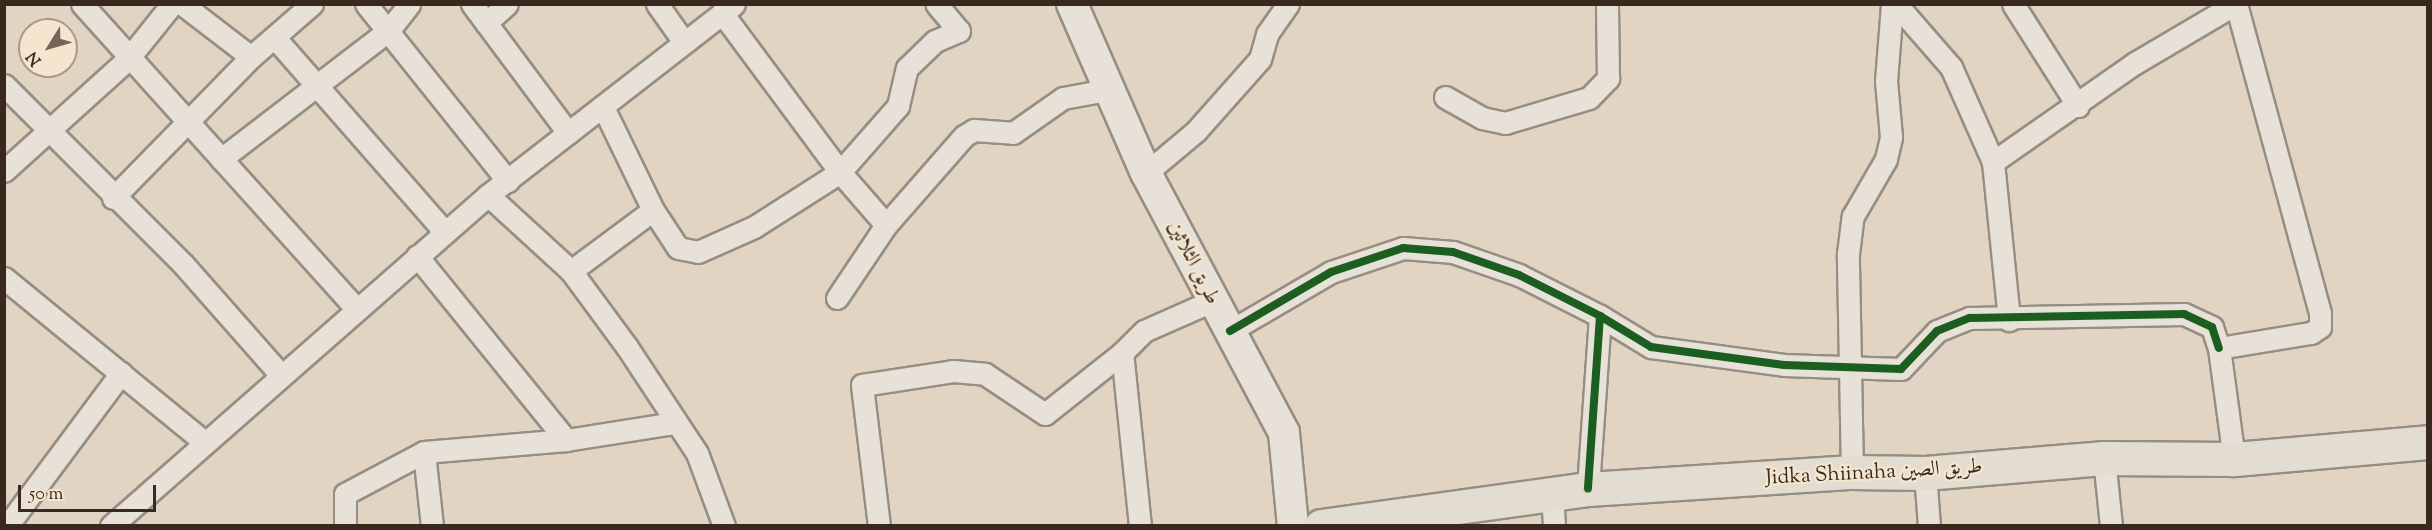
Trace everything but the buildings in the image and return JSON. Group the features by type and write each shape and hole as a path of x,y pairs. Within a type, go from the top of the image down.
{"main road":[{"name":"طريق الثلاثين","path":"1072,4 1107,90 1146,173 1284,433 1293,525"},
{"name":"Jidka Shiinaha طريق الصين","path":"1321,525 1553,511 1588,489 1852,472 1925,473 2104,458 2234,459 2427,442"}],"street":[{"path":"82,4 128,59 190,123 356,308"},
{"path":"4,171 50,133 128,59 172,4"},
{"path":"182,4 251,57"},
{"path":"113,198 190,123 251,57 312,4"},
{"path":"366,4 508,181"},
{"path":"221,159 315,83 389,30 409,4"},
{"path":"472,4 568,133"},
{"path":"486,22 507,4"},
{"path":"657,4 684,42"},
{"path":"603,107 653,210 678,248 698,252 754,227 840,172 898,106 908,68 935,41 959,31 936,4"},
{"path":"1146,173 1196,131 1260,59 1267,34 1288,4"},
{"path":"1445,96 1482,118 1505,123 1589,98 1608,78 1607,4"},
{"path":"1894,4 1951,67 1992,162 2009,320"},
{"path":"1852,472 1852,368 1848,254 1853,216 1886,159 1891,137 1886,81 1894,4"},
{"path":"1992,162 2078,106 2135,63 2235,4 2320,327 2311,333 2219,348"},
{"path":"2022,7 2078,106"},
{"path":"111,525 202,440 281,375 488,195 728,9 840,172 886,225"},
{"path":"275,38 445,232"},
{"path":"4,85 113,198 183,264 281,375"},
{"path":"837,298 886,225 964,136 974,130 1013,133 1063,99 1107,90"},
{"path":"488,195 571,271 698,453 724,525"},
{"path":"571,271 653,210"},
{"path":"1230,331 1331,272 1403,248 1453,252 1519,275 1600,316 1651,347 1705,358 1901,369 1937,331 1970,318 2009,320 2184,314 2212,327 2219,348 2234,459"},
{"path":"417,256 566,440"},
{"path":"4,278 202,440"},
{"path":"879,525 862,385 952,371 984,374 1045,414 1122,353 1144,331 1212,301"},
{"path":"1588,489 1600,316"},
{"path":"1122,353 1140,525"},
{"path":"7,525 121,373"},
{"path":"345,525 345,494 424,452 566,440 675,423"},
{"path":"424,452 432,525"},
{"path":"2104,458 2111,525"},
{"path":"1925,473 1929,525"}],"cycle path":[{"path":"1230,331 1331,272 1403,248 1453,252 1519,275 1600,316 1588,489"},
{"path":"1600,316 1651,347 1784,365 1901,369 1937,331 1970,318 2184,314 2212,327 2219,348"}]}
